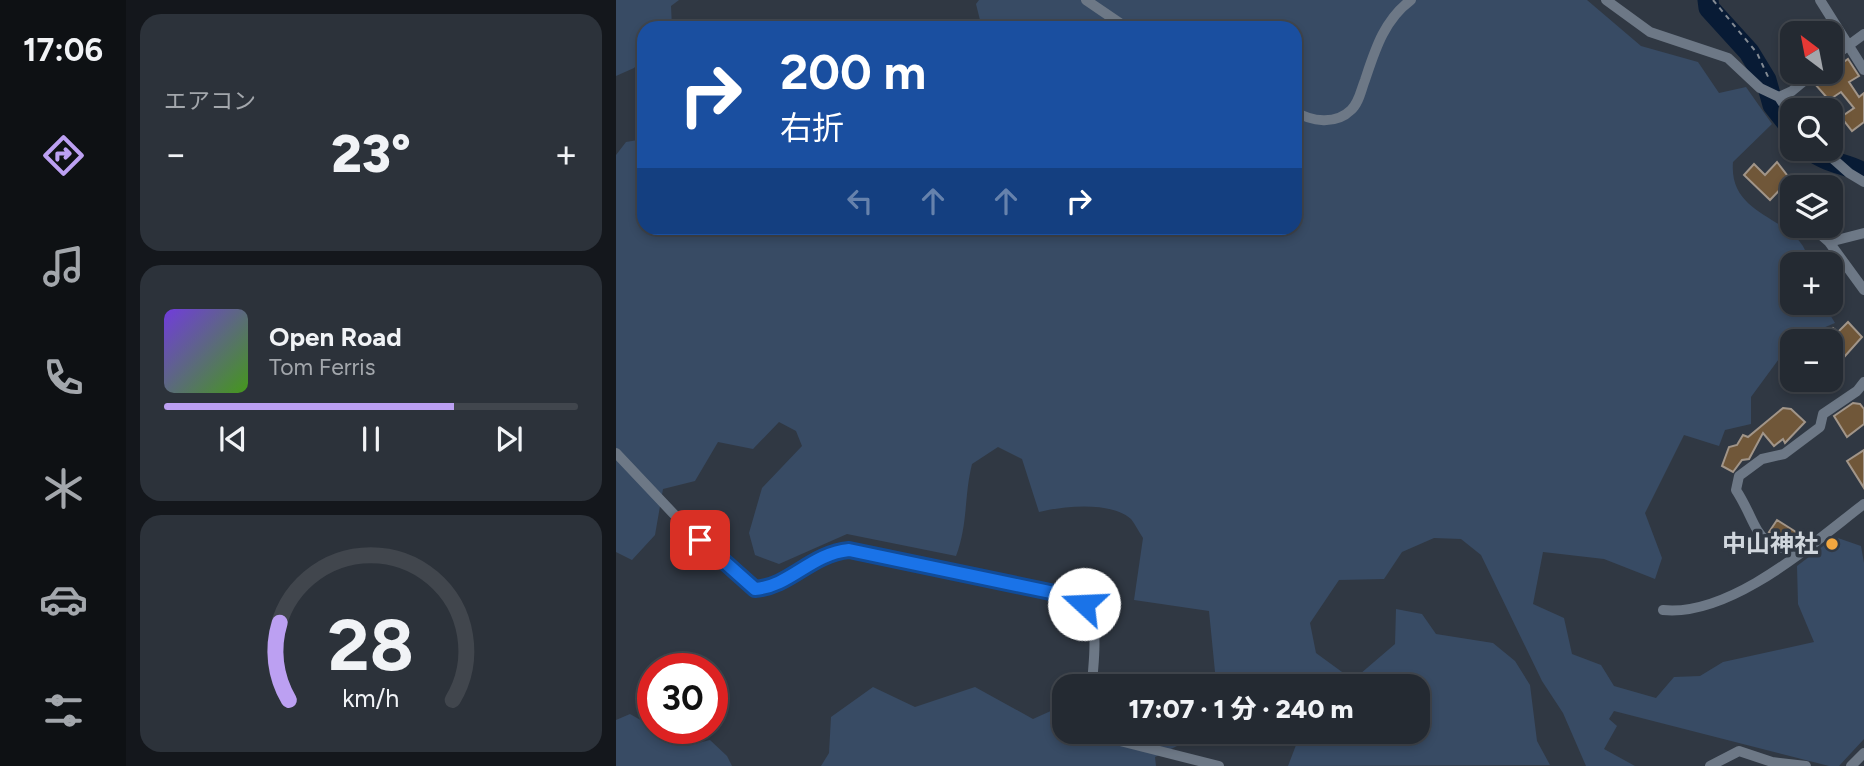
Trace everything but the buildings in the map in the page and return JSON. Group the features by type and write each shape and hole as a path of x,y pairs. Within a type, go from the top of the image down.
{"street":[{"path":"1086,0 1118,21"},
{"path":"1302,114 1315,120 1327,120 1339,118 1352,110 1384,30 1391,18 1411,0"},
{"path":"1606,0 1650,32 1728,58 1760,88 1780,100"},
{"path":"1820,0 1864,70"},
{"path":"1843,48 1864,34"},
{"path":"1777,96 1792,91 1800,84"},
{"path":"1836,161 1864,182"},
{"path":"1829,242 1864,233"},
{"path":"1824,238 1864,290"},
{"path":"1803,551 1779,550 1759,537 1751,514 1736,490 1739,476 1762,459 1784,454 1820,427 1823,414 1860,386 1864,402"},
{"path":"616,453 686,527 743,582 755,589 782,581 822,555 849,550 1076,598 1084,604 1094,625 1092,674"},
{"path":"1663,610 1691,610 1773,574 1864,503"},
{"path":"1131,744 1219,766"},
{"path":"1710,766 1720,758 1739,751 1772,762 1806,766"},
{"path":"1851,766 1864,753"}],"path":[{"path":"1713,0 1757,53 1777,96"}],"shaded area":[{"path":"616,0 679,0 671,6 672,21 637,21 637,65 616,76"},
{"path":"979,0 1587,0 1641,46 1698,62 1719,93 1746,87 1772,124 1733,162 1735,182 1742,196 1754,208 1780,225 1780,238 1796,238 1805,252 1780,252 1780,315 1830,315 1835,323 1821,329 1780,329 1780,357 1751,397 1751,424 1725,430 1719,446 1684,435 1645,513 1662,558 1655,579 1604,559 1543,552 1533,604 1564,618 1572,654 1601,665 1614,686 1656,698 1674,677 1700,676 1723,662 1814,642 1798,604 1797,566 1835,537 1861,546 1864,563 1864,739 1839,766 1829,766 1614,711 1609,719 1617,726 1604,749 1635,766 1586,766 1563,713 1542,681 1481,555 1461,539 1434,538 1402,552 1384,579 1339,580 1310,623 1316,653 1345,674 1215,674 1209,611 1134,600 1143,538 1131,519 1112,509 1086,506 1039,512 1022,459 998,447 972,464 956,556 847,534 779,564 755,555 749,533 762,488 802,446 796,431 779,422 753,449 718,442 695,481 663,489 655,535 632,560 616,552 616,155 626,142 637,140 637,235 1302,235 1302,21 980,21 976,4"},
{"path":"1396,609 1422,614 1436,634 1493,643 1515,661 1530,685 1537,741 1550,765 1288,766 1296,744 1430,744 1430,674 1360,674 1395,644"},
{"path":"873,687 915,707 975,687 1033,719 1052,710 1052,744 1181,744 1155,757 1156,766 821,766 829,753 831,717"},
{"path":"630,714 637,718 637,744 714,744 727,756 732,766 616,766 616,720"}],"waterway":[{"path":"1708,0 1709,8 1749,52 1766,80 1773,105 1780,114"},
{"path":"1832,161 1864,173"}],"place":[{"name":"中山神社","path":"1832,544"}],"route":[{"path":"700,540 743,582 755,589 766,588 782,581 822,555 849,550 1055,593 1076,598 1084,604"}]}
